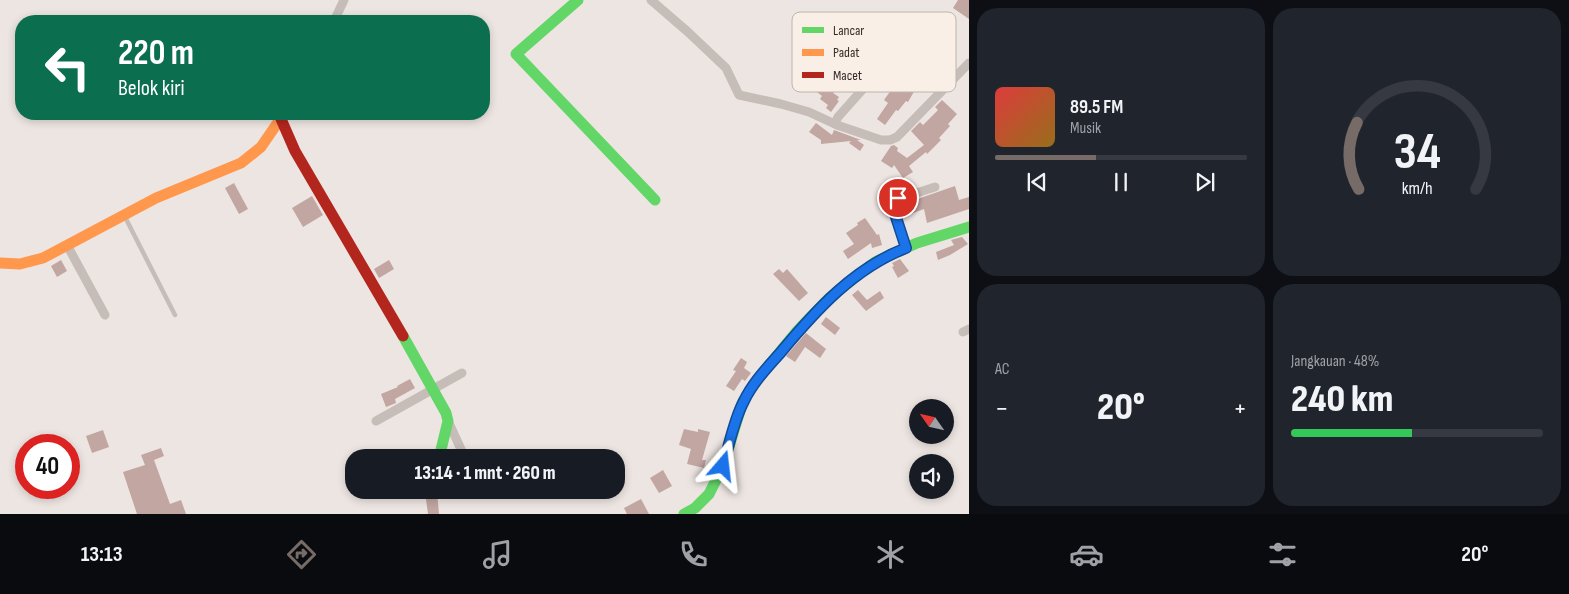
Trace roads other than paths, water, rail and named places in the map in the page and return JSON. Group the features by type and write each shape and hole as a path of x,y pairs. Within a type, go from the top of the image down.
{"street":[{"path":"337,15 344,0"},
{"path":"578,0 516,54 655,200"},
{"path":"651,0 726,68 739,95 810,112 837,125 881,140 890,140 897,137 941,92"},
{"path":"956,76 969,63"},
{"path":"837,125 838,117 860,92"},
{"path":"0,263 20,264 32,262 156,198 220,170 241,163 261,147 279,120"},
{"path":"283,120 295,151 382,297 446,412 448,422 461,449"},
{"path":"906,248 894,211 898,198 935,187"},
{"path":"684,514 695,508 709,494 723,466 744,401 760,376 798,330 829,298 875,262 906,248 968,229"},
{"path":"67,245 104,315"},
{"path":"376,421 462,373"},
{"path":"441,449 448,422"}],"lane":[{"path":"124,215 175,315"}]}
